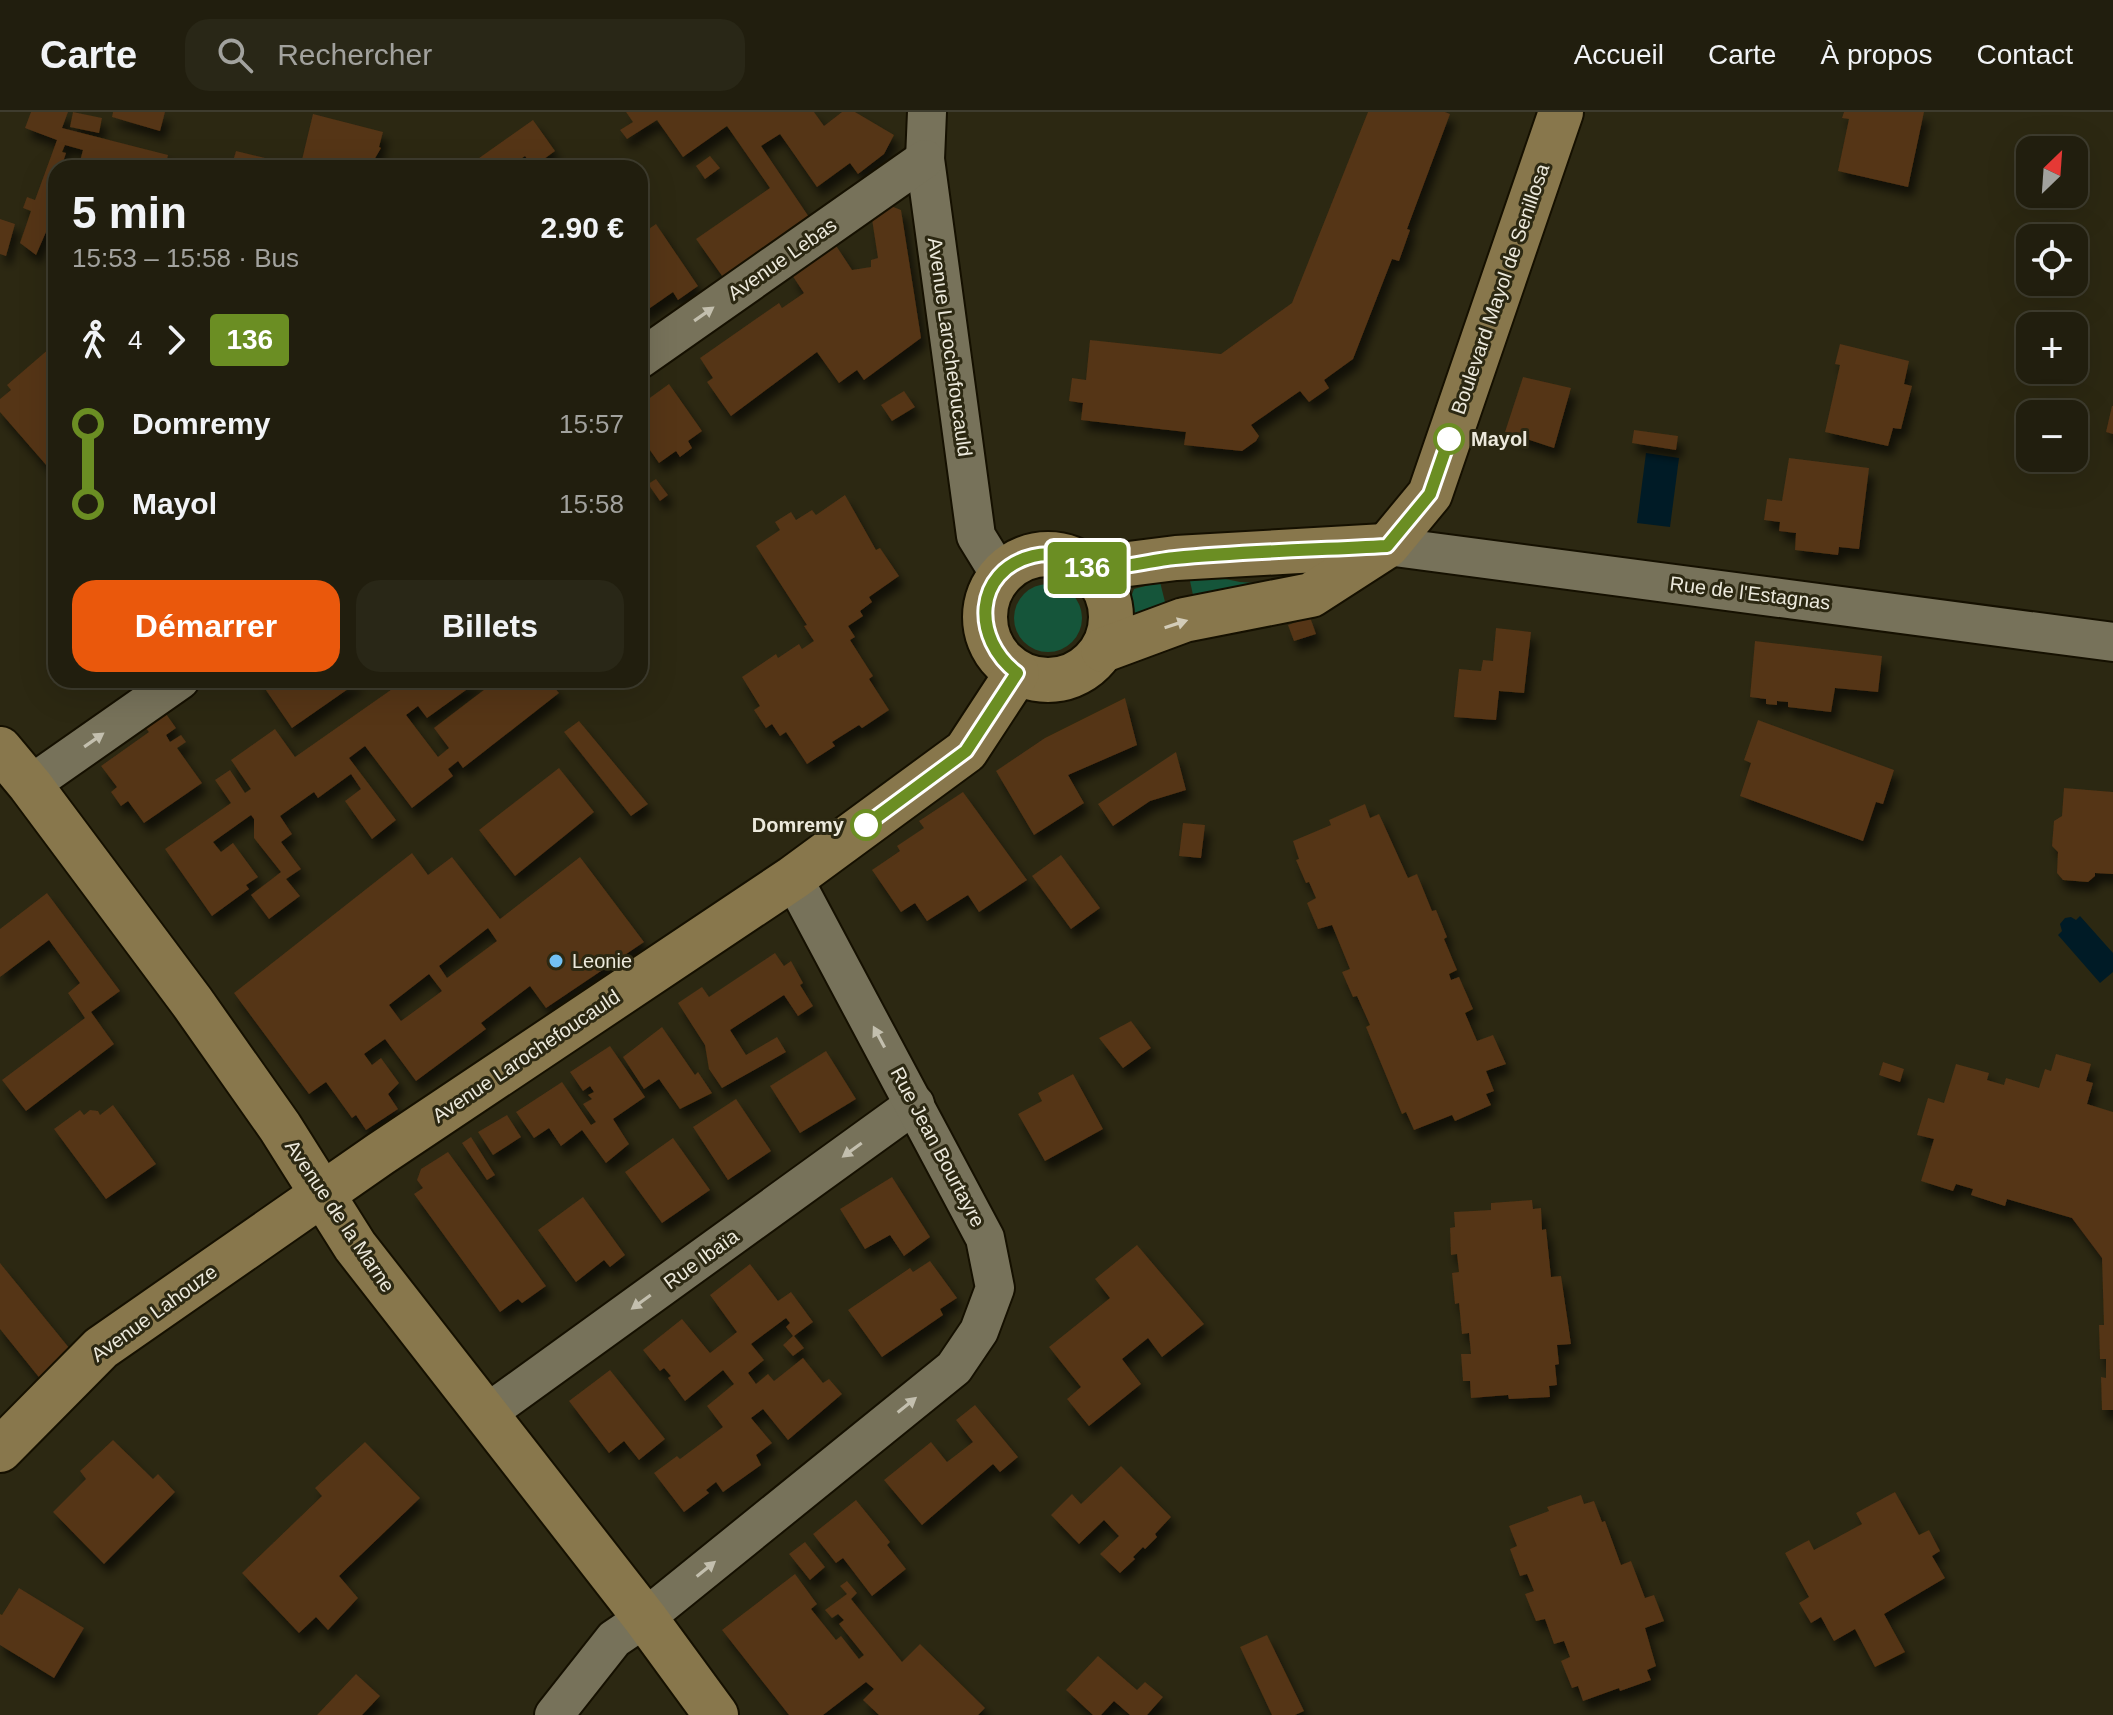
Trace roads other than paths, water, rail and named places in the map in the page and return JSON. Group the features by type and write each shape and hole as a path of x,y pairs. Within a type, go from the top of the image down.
{"street":[{"name":"Avenue Larochefoucauld","path":"927,112 925,159 976,536 1000,575"},
{"name":"Boulevard Mayol de Senillosa","path":"1103,650 1184,620 1311,595 1387,546 1430,494 1561,112"},
{"name":"Avenue Lebas","path":"648,353 925,159"},
{"path":"1089,569 1176,558 1387,546"},
{"name":"Rue de l'Estagnas","path":"1387,546 2113,642"},
{"path":"1053,554 1072,559 1089,569 1108,598 1112,616 1103,650 1090,665 1055,680 1035,679 1017,673 1002,661 991,646 985,628 985,609 990,591 1000,575 1015,563 1034,555 1053,554"},
{"name":"Avenue Larochefoucauld","path":"324,1194 793,878 966,751 1017,673"},
{"path":"30,785 169,688"},
{"name":"Avenue de la Marne","path":"0,749 192,1002 324,1194 355,1246 645,1618 716,1715"},
{"name":"Rue Jean Bourtayre","path":"554,1715 614,1639 645,1618 954,1368 979,1331 995,1288 985,1238 793,878"},
{"name":"Rue Ibaïa","path":"486,1414 915,1104"},
{"name":"Avenue Lahouze","path":"0,1450 101,1348 324,1194"}],"water":[{"path":"1646,453 1679,458 1670,527 1637,523"},
{"path":"2080,916 2113,953 2113,972 2100,983 2058,935 2065,918 2076,920"}],"place":[{"name":"Mayol","path":"1449,439"},
{"name":"Domremy","path":"866,825"},
{"name":"Leonie","path":"556,961"}]}
